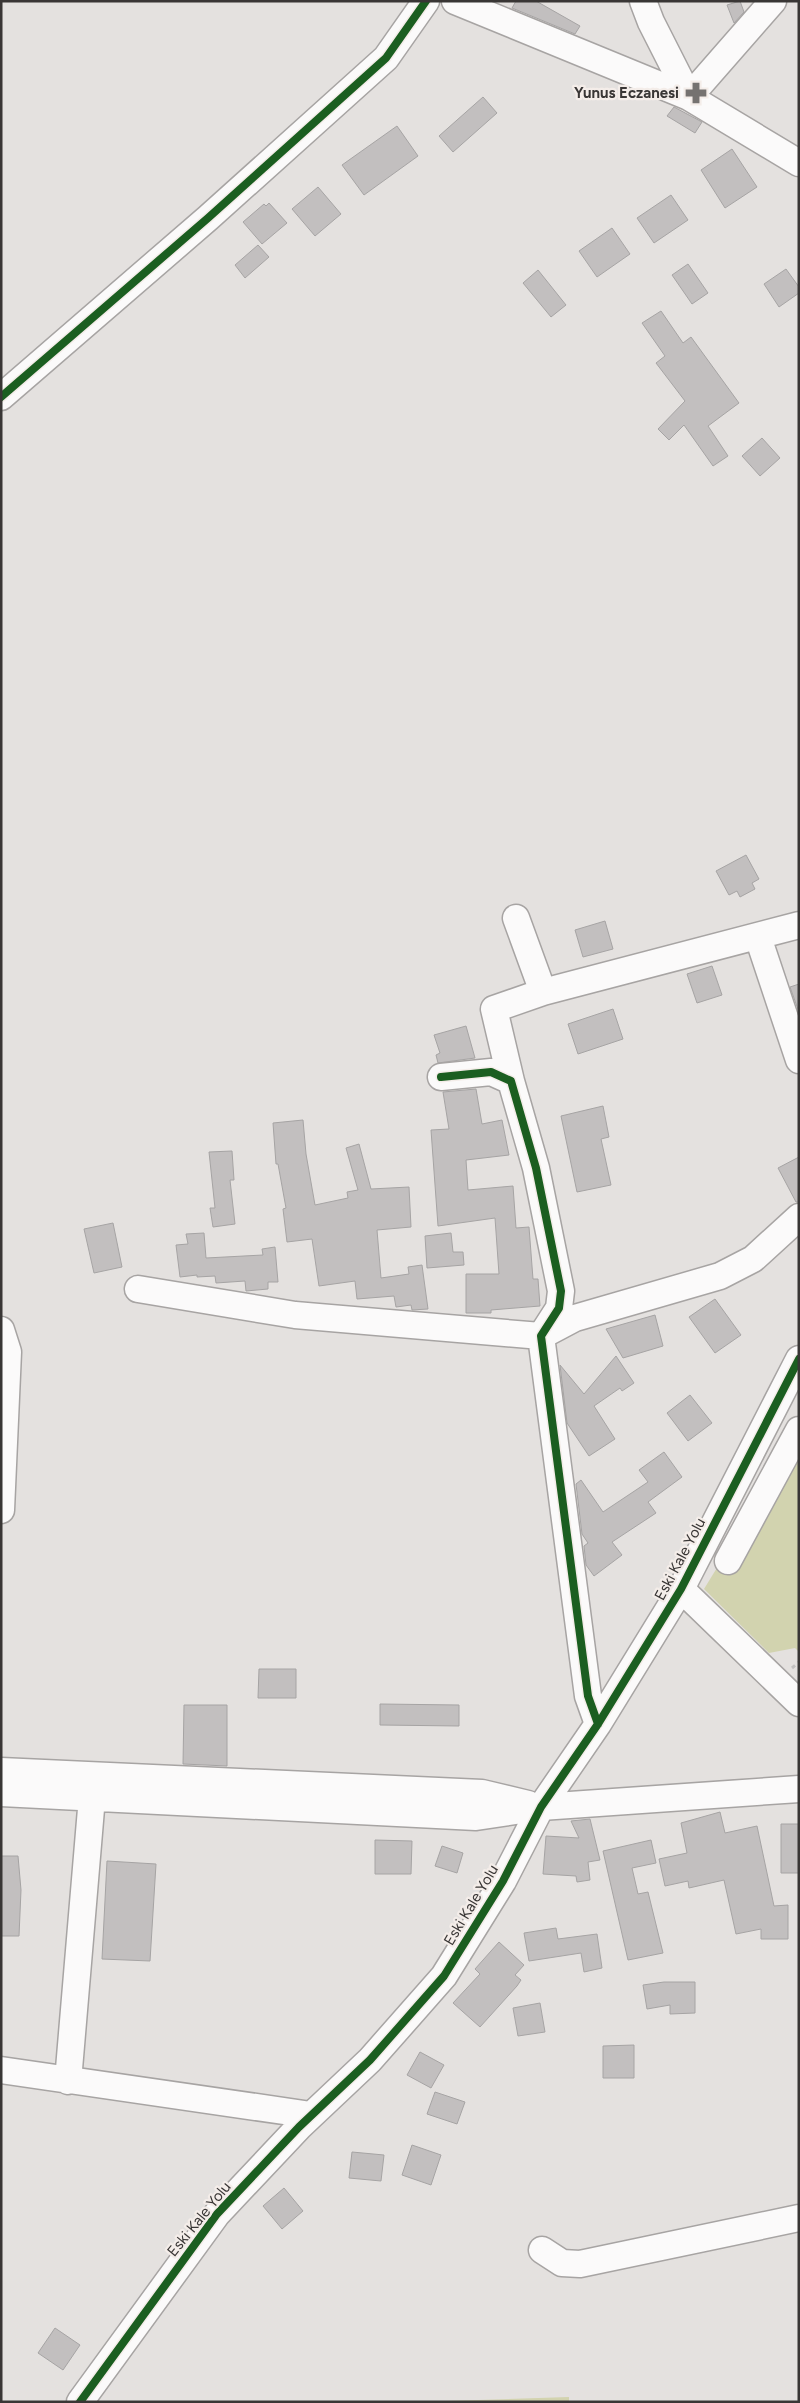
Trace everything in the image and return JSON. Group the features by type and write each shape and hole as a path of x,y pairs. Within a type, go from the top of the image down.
{"street":[{"path":"1,397 208,218 386,58 426,1"},
{"path":"455,1 689,97 799,163"},
{"path":"643,1 651,22 689,97"},
{"path":"689,97 773,1"},
{"path":"516,918 543,992"},
{"path":"598,1724 588,1696 541,1336 559,1308 561,1291 536,1168 511,1081 494,1009 543,992 799,925"},
{"path":"758,936 799,1060"},
{"path":"441,1077 491,1072 511,1081"},
{"path":"138,1289 295,1315 541,1336 575,1318 720,1276 753,1259 799,1217"},
{"path":"1,1330 8,1352 1,1510"},
{"name":"Eski Kale Yolu","path":"80,2402 217,2214 311,2115 370,2060 444,1976 503,1882 541,1807 598,1724 681,1589 799,1359"},
{"path":"728,1561 799,1430"},
{"path":"681,1589 799,1703"},
{"path":"1,1771 482,1793 541,1807"},
{"path":"1,1793 476,1817 541,1807 799,1789"},
{"path":"68,2081 92,1797"},
{"path":"1,2070 311,2115"},
{"path":"542,2250 562,2263 580,2264 799,2218"}],"green space":[{"path":"799,1434 799,1652 795,1648 769,1653 704,1589"},
{"path":"569,2397 569,2402 414,2402"}],"building":[{"path":"516,1 536,1 580,26 575,34 512,8"},
{"path":"740,1 744,12 734,23 727,5"},
{"path":"483,97 497,113 453,152 439,136"},
{"path":"674,107 702,122 695,133 667,116"},
{"path":"397,126 418,156 364,195 342,165"},
{"path":"732,149 757,187 725,208 701,170"},
{"path":"318,187 341,214 315,236 292,209"},
{"path":"671,195 688,220 654,243 637,218"},
{"path":"269,203 287,223 262,244 243,222 264,204 266,206"},
{"path":"612,228 630,254 597,277 579,251"},
{"path":"258,245 269,257 245,278 235,265"},
{"path":"688,264 708,293 692,304 672,275"},
{"path":"786,269 799,287 799,293 779,307 764,284"},
{"path":"538,270 566,305 551,317 523,283"},
{"path":"661,311 683,343 691,337 739,403 708,426 728,456 713,466 684,425 669,440 658,429 685,401 656,363 665,356 642,323"},
{"path":"762,438 780,458 760,476 742,456"},
{"path":"746,855 759,879 752,883 755,889 740,897 737,891 729,895 716,871"},
{"path":"605,921 613,949 583,957 575,930"},
{"path":"712,966 722,995 697,1003 687,974"},
{"path":"799,984 799,1012 790,987"},
{"path":"613,1009 623,1039 578,1054 568,1024"},
{"path":"466,1026 475,1058 438,1063 436,1055 440,1053 434,1035"},
{"path":"476,1089 482,1124 502,1120 509,1155 466,1160 468,1190 513,1186 516,1228 529,1227 533,1279 538,1279 540,1306 491,1310 491,1313 466,1313 466,1274 499,1274 495,1218 438,1226 431,1130 449,1129 443,1092"},
{"path":"603,1106 609,1137 601,1139 611,1185 577,1192 561,1116"},
{"path":"303,1120 306,1154 315,1205 348,1198 347,1192 358,1190 346,1148 359,1144 371,1189 409,1187 411,1227 377,1230 381,1278 409,1274 408,1267 422,1265 428,1309 412,1310 411,1305 396,1307 394,1296 357,1299 355,1281 319,1286 312,1239 287,1242 283,1209 286,1208 278,1164 276,1164 273,1123"},
{"path":"232,1151 234,1180 230,1180 235,1224 213,1227 210,1208 215,1208 209,1152"},
{"path":"799,1157 799,1202 796,1202 778,1168"},
{"path":"113,1223 122,1267 94,1273 84,1229"},
{"path":"204,1233 206,1258 263,1255 262,1249 275,1247 278,1282 268,1282 268,1289 246,1291 245,1281 216,1283 215,1276 197,1277 197,1275 180,1277 176,1245 188,1244 186,1234"},
{"path":"451,1233 453,1252 463,1252 464,1265 427,1268 425,1236"},
{"path":"715,1299 741,1335 715,1353 689,1317"},
{"path":"655,1315 663,1346 623,1358 606,1329"},
{"path":"616,1356 634,1383 622,1391 620,1388 594,1406 615,1439 589,1456 567,1423 560,1365 584,1394"},
{"path":"690,1395 712,1423 688,1441 667,1413"},
{"path":"664,1452 682,1477 648,1502 656,1513 612,1542 622,1555 594,1576 586,1565 584,1546 588,1543 582,1534 576,1484 581,1480 603,1512 648,1482 639,1470"},
{"path":"259,1669 296,1669 296,1698 258,1698"},
{"path":"380,1704 459,1705 459,1726 380,1725"},
{"path":"184,1705 227,1705 227,1766 183,1764"},
{"path":"720,1812 725,1833 757,1826 774,1906 788,1905 788,1939 761,1939 761,1929 736,1934 724,1880 689,1888 688,1881 665,1886 659,1859 687,1853 681,1823"},
{"path":"590,1819 600,1860 588,1862 590,1880 577,1882 576,1876 543,1874 546,1836 579,1838 571,1821"},
{"path":"781,1824 799,1824 799,1873 781,1873"},
{"path":"375,1840 412,1841 411,1874 375,1874"},
{"path":"651,1840 656,1863 632,1868 638,1894 648,1892 663,1953 628,1960 603,1851"},
{"path":"442,1846 463,1853 457,1873 435,1866"},
{"path":"1,1856 18,1856 21,1890 19,1936 1,1936"},
{"path":"107,1861 156,1864 150,1961 102,1959"},
{"path":"556,1928 558,1939 597,1934 602,1968 584,1972 581,1953 529,1961 524,1933"},
{"path":"499,1942 524,1965 515,1975 521,1980 480,2027 453,2003 480,1974 475,1969"},
{"path":"664,1982 695,1982 695,2013 670,2014 670,2005 647,2009 643,1985"},
{"path":"540,2003 545,2032 518,2036 513,2008"},
{"path":"634,2045 634,2078 603,2078 603,2046"},
{"path":"420,2052 444,2065 431,2088 407,2075"},
{"path":"435,2092 465,2102 457,2124 427,2114"},
{"path":"412,2145 441,2155 431,2185 402,2175"},
{"path":"352,2152 384,2155 381,2181 349,2178"},
{"path":"284,2188 303,2211 282,2229 263,2206"},
{"path":"55,2328 80,2345 63,2370 38,2353"}],"cycle path":[{"path":"1,397 208,218 386,58 426,1"},
{"path":"441,1077 491,1072 511,1081 536,1168 561,1291 559,1308 541,1336 588,1696 598,1724"},
{"path":"80,2402 217,2214 299,2127 370,2060 444,1976 503,1881 541,1807 598,1724 681,1589 799,1359"}],"place":[{"name":"Yunus Eczanesi","path":"696,93"}]}
